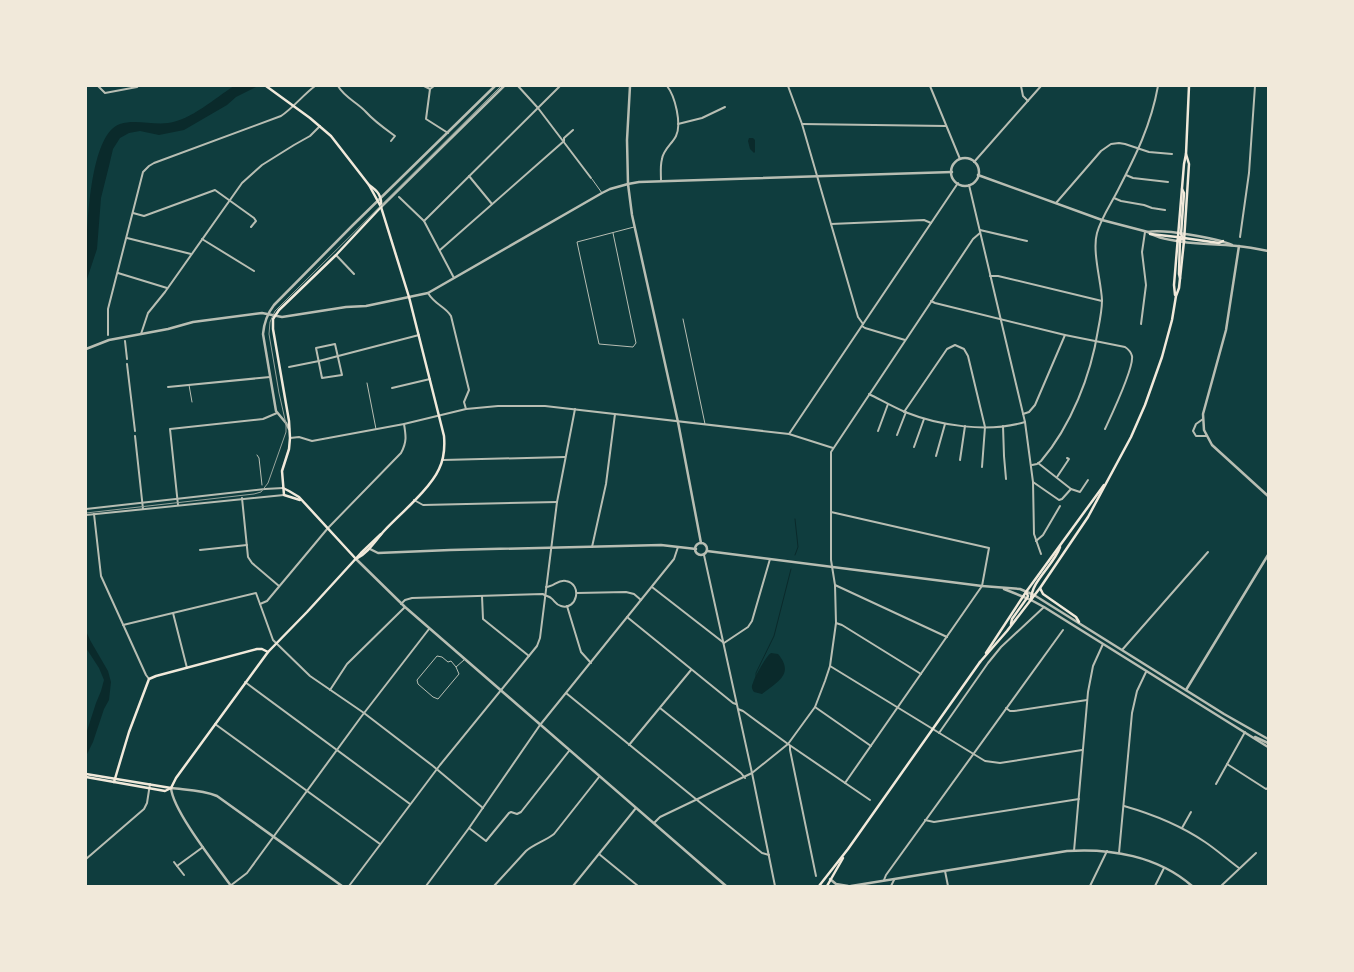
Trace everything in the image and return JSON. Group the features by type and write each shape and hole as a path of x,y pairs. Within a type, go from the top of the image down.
{"main road":[{"path":"114,780 165,791 171,788 215,724 268,652 372,541 383,532 435,477 443,460 445,446 430,379 409,297 381,207 369,185 339,145 320,126 266,86"},
{"path":"980,662 1011,625 1029,599 1040,588 1088,517 1131,437 1154,380 1172,320 1176,296 1179,288 1182,188 1186,154 1189,86"},
{"path":"1176,296 1174,285 1181,238 1188,164 1186,154"},
{"path":"300,500 284,495 282,471 289,449 290,438 272,322 275,316 321,268 336,255 381,207 382,198 376,190 369,185"},
{"path":"1181,238 1219,243 1223,241"},
{"path":"819,886 848,849 980,662 1026,592 1110,477"},
{"path":"283,488 294,493 356,559"},
{"path":"356,559 370,549 383,532"},
{"path":"1033,595 1061,545"},
{"path":"1040,588 1043,594 1076,617 1079,622"},
{"path":"1026,592 1029,599"},
{"path":"114,780 146,684 150,679 156,676 257,649 262,648 268,652"},
{"path":"86,776 171,788"},
{"path":"827,886 848,849"}],"street":[{"path":"98,86 105,93 138,86"},
{"path":"108,334 108,309 143,172 149,166 281,116 288,112 293,105 315,86"},
{"path":"338,86 342,93 395,136 391,141"},
{"path":"424,86 430,89"},
{"path":"434,86 430,89 426,119 448,133"},
{"path":"289,429 277,413 270,377 263,334 267,314 342,235 382,198 495,86"},
{"path":"381,207 504,86"},
{"path":"518,86 538,108 591,178"},
{"path":"424,221 560,86"},
{"path":"630,86 627,140 628,184 635,227 678,422 701,543"},
{"path":"661,182 664,152 677,135 678,124 677,110 673,96 667,86"},
{"path":"788,86 802,124 818,176 858,317 863,325 905,340"},
{"path":"930,86 960,159"},
{"path":"1021,86 1023,96 1028,101"},
{"path":"974,162 1041,86"},
{"path":"1032,465 1043,459 1054,443 1074,406 1089,369 1096,341 1102,301 1096,239 1102,220 1139,149 1151,118 1158,86"},
{"path":"1240,238 1249,173 1254,86"},
{"path":"678,124 702,118 725,107"},
{"path":"802,124 946,126"},
{"path":"140,334 148,313 165,292 242,182 279,154 310,136 320,126"},
{"path":"440,250 564,141 564,138 573,130"},
{"path":"1056,203 1106,147 1119,143 1139,149 1172,154"},
{"path":"969,158 974,162 978,168 978,175 975,181 964,185 958,183 953,178 952,172 954,164 960,159 969,158"},
{"path":"86,349 109,340 168,329 193,322 257,314 282,317 346,307 366,306 428,293 602,193 628,184 952,172"},
{"path":"978,175 1102,220 1148,233 1223,246 1239,246 1268,251"},
{"path":"1126,175 1133,178 1168,182"},
{"path":"468,176 492,204"},
{"path":"789,434 958,183"},
{"path":"969,184 1023,414 1032,465 1034,534 1041,554"},
{"path":"133,213 144,216 215,190 254,218 256,221 251,227"},
{"path":"399,197 424,221 454,278"},
{"path":"1114,198 1121,201 1144,204 1152,208 1165,210"},
{"path":"831,224 924,220 931,223"},
{"path":"1148,233 1154,231 1181,238"},
{"path":"980,232 1027,241"},
{"path":"654,823 660,817 745,778 752,773 789,745 814,707 823,688 830,666 836,623 835,585 832,566 831,452 931,300 973,239 980,232"},
{"path":"1141,324 1146,285 1142,252 1148,233"},
{"path":"127,238 192,254"},
{"path":"202,239 254,271"},
{"path":"1223,241 1234,246"},
{"path":"1239,246 1226,330 1204,409 1203,419 1207,436 1216,449 1268,496"},
{"path":"336,255 354,274"},
{"path":"118,273 167,288"},
{"path":"990,276 998,276 1102,301"},
{"path":"428,293 432,299 451,316 469,390 464,402 466,409"},
{"path":"931,300 936,303 1000,319 1096,341 1121,345 1128,349 1132,357 1132,362 1105,429"},
{"path":"1023,414 1029,412 1035,405 1065,334"},
{"path":"289,366 319,361 419,335"},
{"path":"125,341 127,360"},
{"path":"335,344 342,375 322,378 319,361 316,348 335,344"},
{"path":"897,435 905,412 947,349 951,346 960,346 964,348 968,356 985,427 982,467"},
{"path":"127,364 135,431"},
{"path":"168,387 270,377"},
{"path":"392,388 430,379"},
{"path":"869,394 905,412 924,419 945,424 985,427 1003,426 1024,422"},
{"path":"878,431 888,404"},
{"path":"290,438 299,437 312,441 376,430 466,409 498,406 545,406 789,434 833,448"},
{"path":"349,886 436,770 537,646 540,638 556,502 575,409"},
{"path":"178,505 170,429 264,419 277,413"},
{"path":"592,547 606,484 615,414"},
{"path":"914,447 924,419"},
{"path":"1203,419 1196,424 1193,431 1196,436 1207,436"},
{"path":"260,604 267,601 328,528 401,453 407,438 404,424"},
{"path":"936,456 945,424"},
{"path":"960,460 965,426"},
{"path":"1003,426 1006,479"},
{"path":"135,436 143,509"},
{"path":"443,460 566,457"},
{"path":"1057,478 1069,460 1067,458"},
{"path":"1038,463 1071,489 1080,492 1088,480"},
{"path":"1033,482 1059,500 1062,499 1071,489"},
{"path":"86,509 283,488"},
{"path":"86,515 242,498 284,495"},
{"path":"242,498 248,557 252,563 279,586"},
{"path":"173,506 177,499"},
{"path":"414,500 424,505 556,502"},
{"path":"1036,541 1043,535 1060,506"},
{"path":"831,512 989,548 982,586 845,783"},
{"path":"94,514 101,576 146,675 150,679"},
{"path":"696,549 697,545 701,543"},
{"path":"701,543 706,545 707,550 704,555 776,886"},
{"path":"370,549 378,553 661,545 696,549"},
{"path":"200,550 247,546"},
{"path":"426,886 469,828 540,725 674,560 678,547"},
{"path":"696,549 698,554 704,555"},
{"path":"707,550 982,586 1020,589 1079,622 1186,690 1268,739"},
{"path":"1122,650 1208,552"},
{"path":"1186,690 1268,555"},
{"path":"356,559 401,604 429,629 726,886"},
{"path":"724,644 748,627 752,621 770,559"},
{"path":"401,604 405,600 412,598 543,594 558,605 567,606 573,603 577,593 574,586 566,581 546,587"},
{"path":"835,585 947,637"},
{"path":"652,587 724,644"},
{"path":"1002,588 1044,607 1268,747"},
{"path":"577,593 626,592 634,594 641,600"},
{"path":"123,625 256,593 273,640 310,676 364,713 483,808"},
{"path":"482,596 483,619 529,656"},
{"path":"567,606 581,652 591,663"},
{"path":"330,690 347,664 405,607"},
{"path":"939,733 998,650 1013,634 1044,607"},
{"path":"173,613 187,668"},
{"path":"627,617 736,704"},
{"path":"836,623 842,625 921,674"},
{"path":"342,886 274,837 217,796 204,792 171,788 183,817 231,886 247,873 274,837 308,791 364,713 429,629"},
{"path":"884,881 886,875 925,820 1063,630"},
{"path":"1074,851 1082,750 1091,671 1103,644"},
{"path":"830,666 985,761 996,763 1082,750"},
{"path":"629,744 691,669"},
{"path":"1119,853 1132,714 1137,691 1146,672"},
{"path":"245,682 410,804"},
{"path":"566,693 762,853 769,855"},
{"path":"1006,708 1014,712 1087,700"},
{"path":"814,707 871,746"},
{"path":"660,708 741,773 745,778"},
{"path":"738,709 870,800"},
{"path":"215,724 380,844"},
{"path":"1216,784 1245,732"},
{"path":"1253,737 1268,743"},
{"path":"789,745 816,876"},
{"path":"469,828 486,841 509,813 512,812 517,814 521,812 569,751"},
{"path":"1227,764 1266,789 1268,788"},
{"path":"494,886 530,847 546,840 554,834 599,776"},
{"path":"86,859 144,809 147,803 150,784"},
{"path":"925,820 934,822 1079,799"},
{"path":"1124,806 1154,815 1182,829 1206,842 1239,868"},
{"path":"573,886 636,808"},
{"path":"1182,829 1191,812"},
{"path":"177,866 203,846"},
{"path":"851,886 1074,851 1107,851 1137,857 1164,868 1192,886"},
{"path":"1090,886 1107,851"},
{"path":"1221,886 1256,853"},
{"path":"598,854 638,886"},
{"path":"174,862 184,874"},
{"path":"1155,886 1164,868"},
{"path":"945,871 948,886"},
{"path":"830,879 836,884 848,886"},
{"path":"891,886 894,880"}],"lane":[{"path":"591,178 602,193"},
{"path":"612,233 636,343 633,347 599,344 577,242 635,227"},
{"path":"683,319 705,424"},
{"path":"367,383 376,430"},
{"path":"190,385 192,402"},
{"path":"257,455 259,458 262,485"},
{"path":"437,656 442,657 448,662 451,661 456,667 459,674 438,699 434,698 418,684 417,680 437,656"},
{"path":"456,667 464,659"}],"water":[{"path":"234,86 258,86 236,97 227,105 184,130 159,135 140,131 129,133 120,138 113,149 101,198 97,249 86,282 90,196 94,171 100,149 109,133 120,124 138,122 168,123 185,118"},
{"path":"749,138 753,138 755,140 754,153 750,149 748,141"},
{"path":"86,631 108,671 111,682 109,700 104,709 93,742 86,756 86,734 104,680 99,668 86,648"},
{"path":"771,653 778,654 783,661 785,667 782,677 762,694 754,692 752,687 754,680 763,662"}],"waterway":[{"path":"795,519 798,547 795,555"},
{"path":"756,677 756,673 774,636 791,569"}],"tram line":[{"path":"86,513 261,492 268,483 286,432 286,424 269,334 270,322 275,311 501,86"}]}
